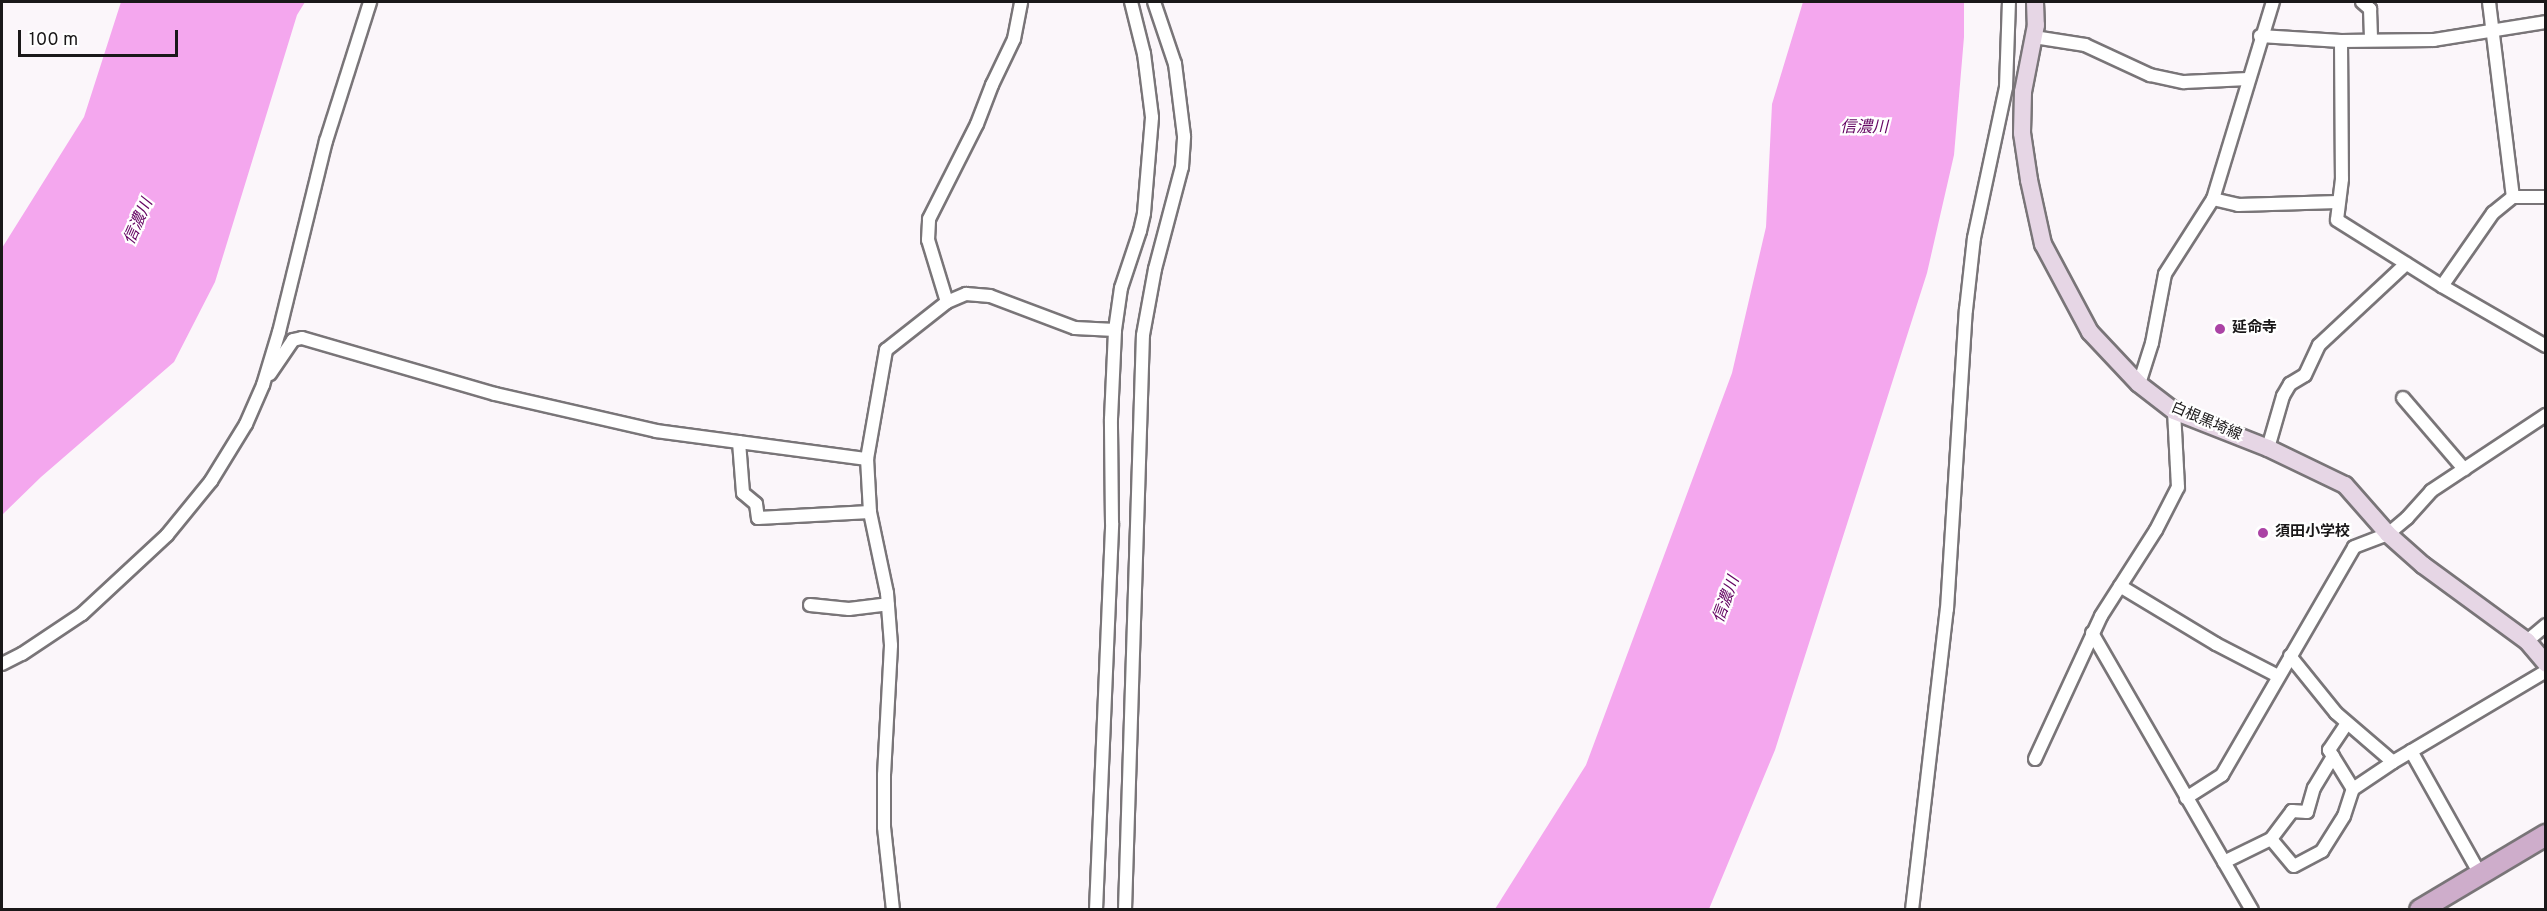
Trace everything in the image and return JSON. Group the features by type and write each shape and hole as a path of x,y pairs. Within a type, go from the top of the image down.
{"main road":[{"name":"白根黒埼線","path":"2035,2 2035,31 2023,92 2022,133 2029,180 2043,244 2090,332 2139,384 2174,411 2268,448 2345,485 2388,534 2423,565 2527,641 2546,664"},
{"path":"2420,909 2546,835"}],"street":[{"path":"2,664 22,654 82,614 167,535 210,481 246,424 263,385 326,141 370,2"},
{"path":"947,302 928,240 929,219 977,124 992,85 1014,39 1021,2"},
{"path":"1096,909 1112,523 1111,419 1115,330 1120,288 1144,213 1151,128 1150,89 1131,2"},
{"path":"1125,909 1143,335 1155,269 1182,167 1184,136 1175,64 1154,2"},
{"path":"1912,909 1947,609 1966,310 1974,238 2006,87 2009,2"},
{"path":"2044,2 2035,31 2085,45 2150,75 2184,82 2248,79"},
{"path":"2139,384 2152,344 2165,274 2213,199 2272,2"},
{"path":"2362,2 2370,9 2371,40"},
{"path":"2489,2 2513,197"},
{"path":"2260,36 2341,40 2434,40 2546,22"},
{"path":"2341,40 2342,179 2337,220 2442,286 2546,346"},
{"path":"2442,286 2493,213 2513,197 2546,197"},
{"path":"2213,199 2238,205 2338,202"},
{"path":"2268,448 2283,396 2290,384 2305,375 2319,345 2406,264"},
{"path":"893,909 884,827 884,775 891,645 888,604 870,512 867,459 886,350 947,302 966,294 990,296 1075,328 1115,330"},
{"path":"263,385 293,340 302,338 495,394 656,431 867,459"},
{"path":"2403,398 2464,469"},
{"path":"2035,759 2092,633 2156,530 2178,487 2174,411"},
{"path":"2186,798 2222,775 2354,547 2388,534 2407,518 2431,491 2546,415"},
{"path":"739,442 743,493 756,504 758,518 870,512"},
{"path":"2120,586 2216,644 2278,676"},
{"path":"810,605 849,609 888,604"},
{"path":"2527,641 2546,625"},
{"path":"2092,633 2252,909"},
{"path":"2290,656 2336,713 2393,762"},
{"path":"2271,839 2294,866 2322,851 2344,816 2353,789 2411,751 2546,672"},
{"path":"2347,723 2329,750 2353,789"},
{"path":"2411,751 2480,874"},
{"path":"2224,862 2271,839 2292,811 2307,812 2314,788 2333,756"}],"water":[{"name":"信濃川","path":"121,2 305,2 297,15 215,282 174,362 41,477 2,515 2,248 84,117"},
{"name":"信濃川","path":"1803,2 1964,2 1964,37 1954,155 1927,273 1775,750 1709,909 1495,909 1586,765 1732,373 1766,227 1772,104"}],"place":[{"name":"延命寺","path":"2220,329"},
{"name":"須田小学校","path":"2263,533"}]}
